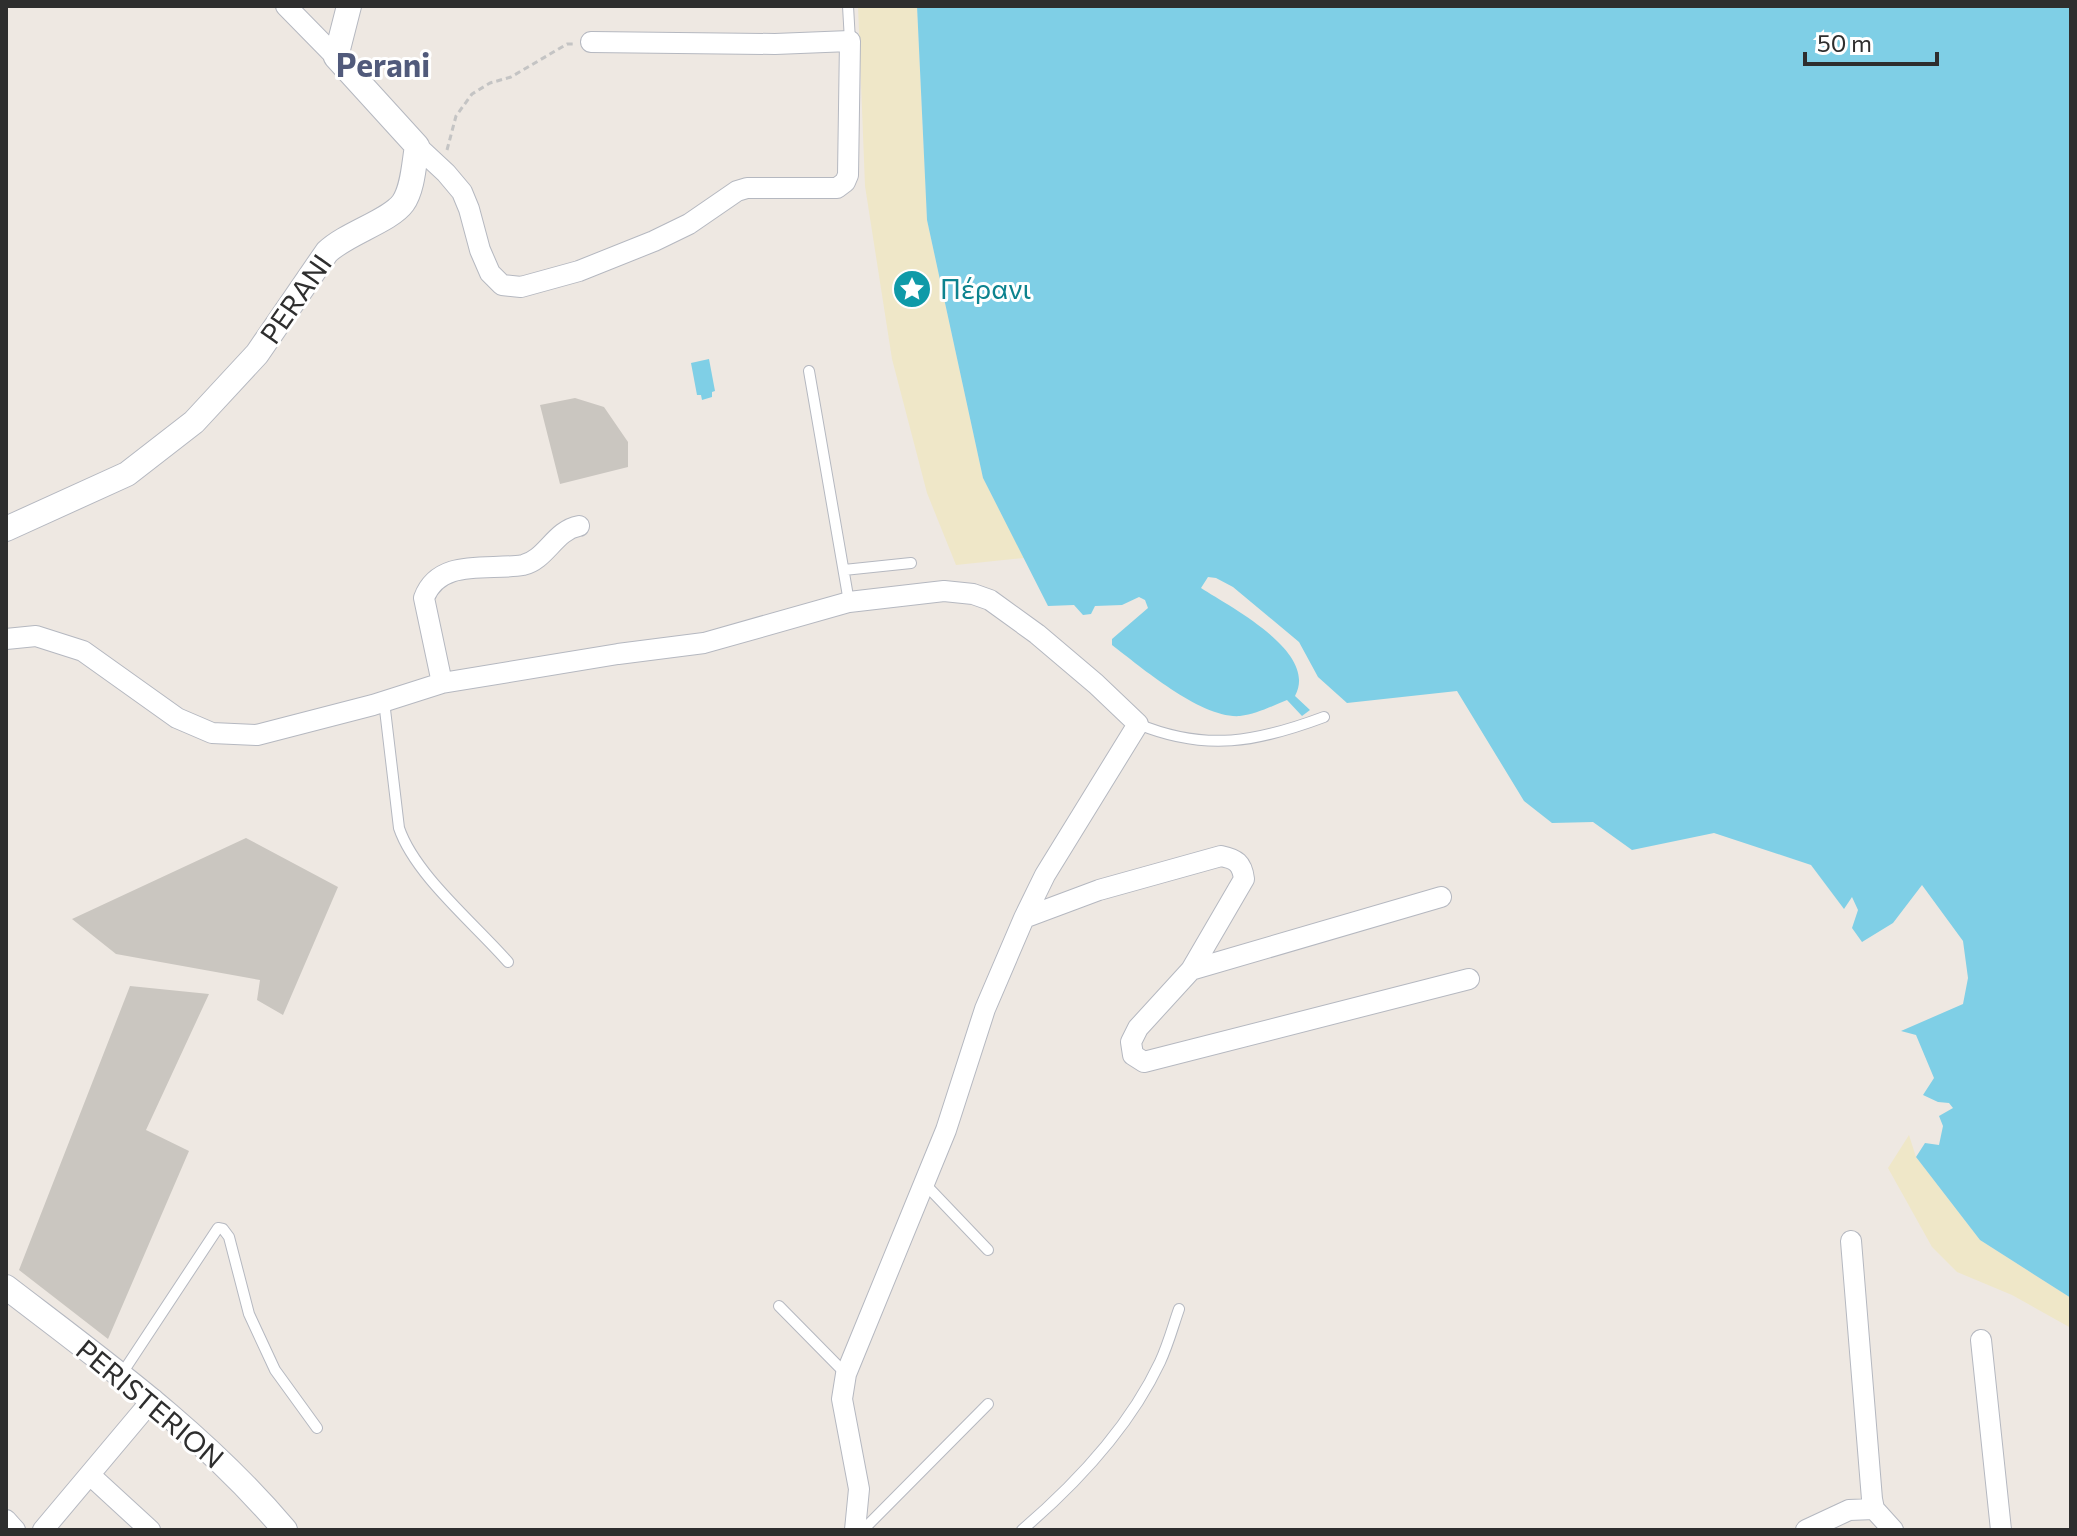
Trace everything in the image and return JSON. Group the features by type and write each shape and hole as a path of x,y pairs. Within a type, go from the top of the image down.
{"street":[{"path":"286,6 462,192 480,250 490,273 502,285 521,287 579,271 689,224 737,191 747,188 837,188 845,182 848,175 850,41 775,44 591,42"},
{"path":"336,57 349,6"},
{"name":"PERANI","path":"6,529 127,474 194,422 257,354 327,252 338,242 395,211 404,202 417,146"},
{"path":"442,683 424,598 429,585 438,577 474,566 524,565 570,528 579,526"},
{"path":"6,639 36,636 83,651 177,718 212,733 257,735 442,683 704,643 849,602 944,591 973,594 990,600 1037,634 1138,724 1045,875 1024,918 985,1009 946,1130 846,1374 842,1399 859,1489 855,1530"},
{"path":"1024,918 1099,890 1221,856 1234,859 1243,868 1244,879 1191,970 1138,1028 1131,1042 1133,1055 1144,1062 1469,979"},
{"path":"1191,970 1441,897"},
{"path":"1851,1241 1874,1509 1893,1530"},
{"name":"PERISTERION","path":"6,1287 153,1399 256,1496 285,1530"},
{"path":"1981,1340 2001,1530"},
{"path":"43,1530 153,1399"},
{"path":"90,1475 150,1530"},
{"path":"1806,1530 1849,1510 1874,1509"},
{"path":"6,1520 15,1530"}],"lane":[{"path":"848,6 850,41"},
{"path":"809,371 849,602"},
{"path":"844,570 911,563"},
{"path":"384,701 399,828 406,848 421,869 508,962"},
{"path":"1138,724 1168,736 1202,742 1255,737 1324,717"},
{"path":"924,1183 988,1250"},
{"path":"121,1375 218,1228 223,1229 229,1237 249,1314 275,1370 317,1428"},
{"path":"779,1306 846,1374"},
{"path":"1022,1530 1059,1499 1125,1423 1160,1362 1179,1309"},
{"path":"863,1530 988,1404"}],"path":[{"path":"442,169 456,116 472,94 490,83 511,77 567,44 591,42"}],"sand":[{"name":"Πέρανι","path":"858,6 917,6 927,220 983,478 1024,558 956,565 927,493 892,359 865,186"},
{"path":"1909,1135 1916,1157 1980,1240 2071,1298 2071,1328 2012,1295 1957,1272 1932,1247 1888,1168"}],"water":[{"path":"917,6 2071,6 2071,1298 1980,1240 1916,1157 1925,1143 1939,1145 1943,1126 1939,1116 1953,1108 1949,1103 1923,1095 1934,1078 1916,1035 1901,1031 1963,1004 1968,978 1963,941 1922,885 1893,923 1862,942 1852,928 1858,910 1852,897 1844,909 1811,865 1714,833 1632,850 1593,822 1552,823 1524,801 1457,691 1347,703 1318,677 1299,642 1233,587 1216,578 1208,577 1201,588 1268,633 1295,663 1299,680 1295,696 1310,710 1302,716 1287,700 1246,715 1225,715 1191,701 1156,678 1112,645 1112,639 1148,608 1145,600 1139,597 1122,605 1095,606 1091,614 1083,615 1074,605 1048,606 983,478 927,220"},
{"path":"709,359 715,391 712,397 702,400 701,395 697,395 691,363"}],"building":[{"path":"575,398 604,407 628,442 628,467 560,484 540,405"},
{"path":"246,838 338,887 283,1015 257,1000 260,980 116,954 72,919"},
{"path":"130,986 209,994 146,1130 189,1151 108,1339 19,1270"}],"place":[{"name":"Πέρανι","path":"912,289"}],"district":[{"name":"Perani","path":"383,66"}]}
